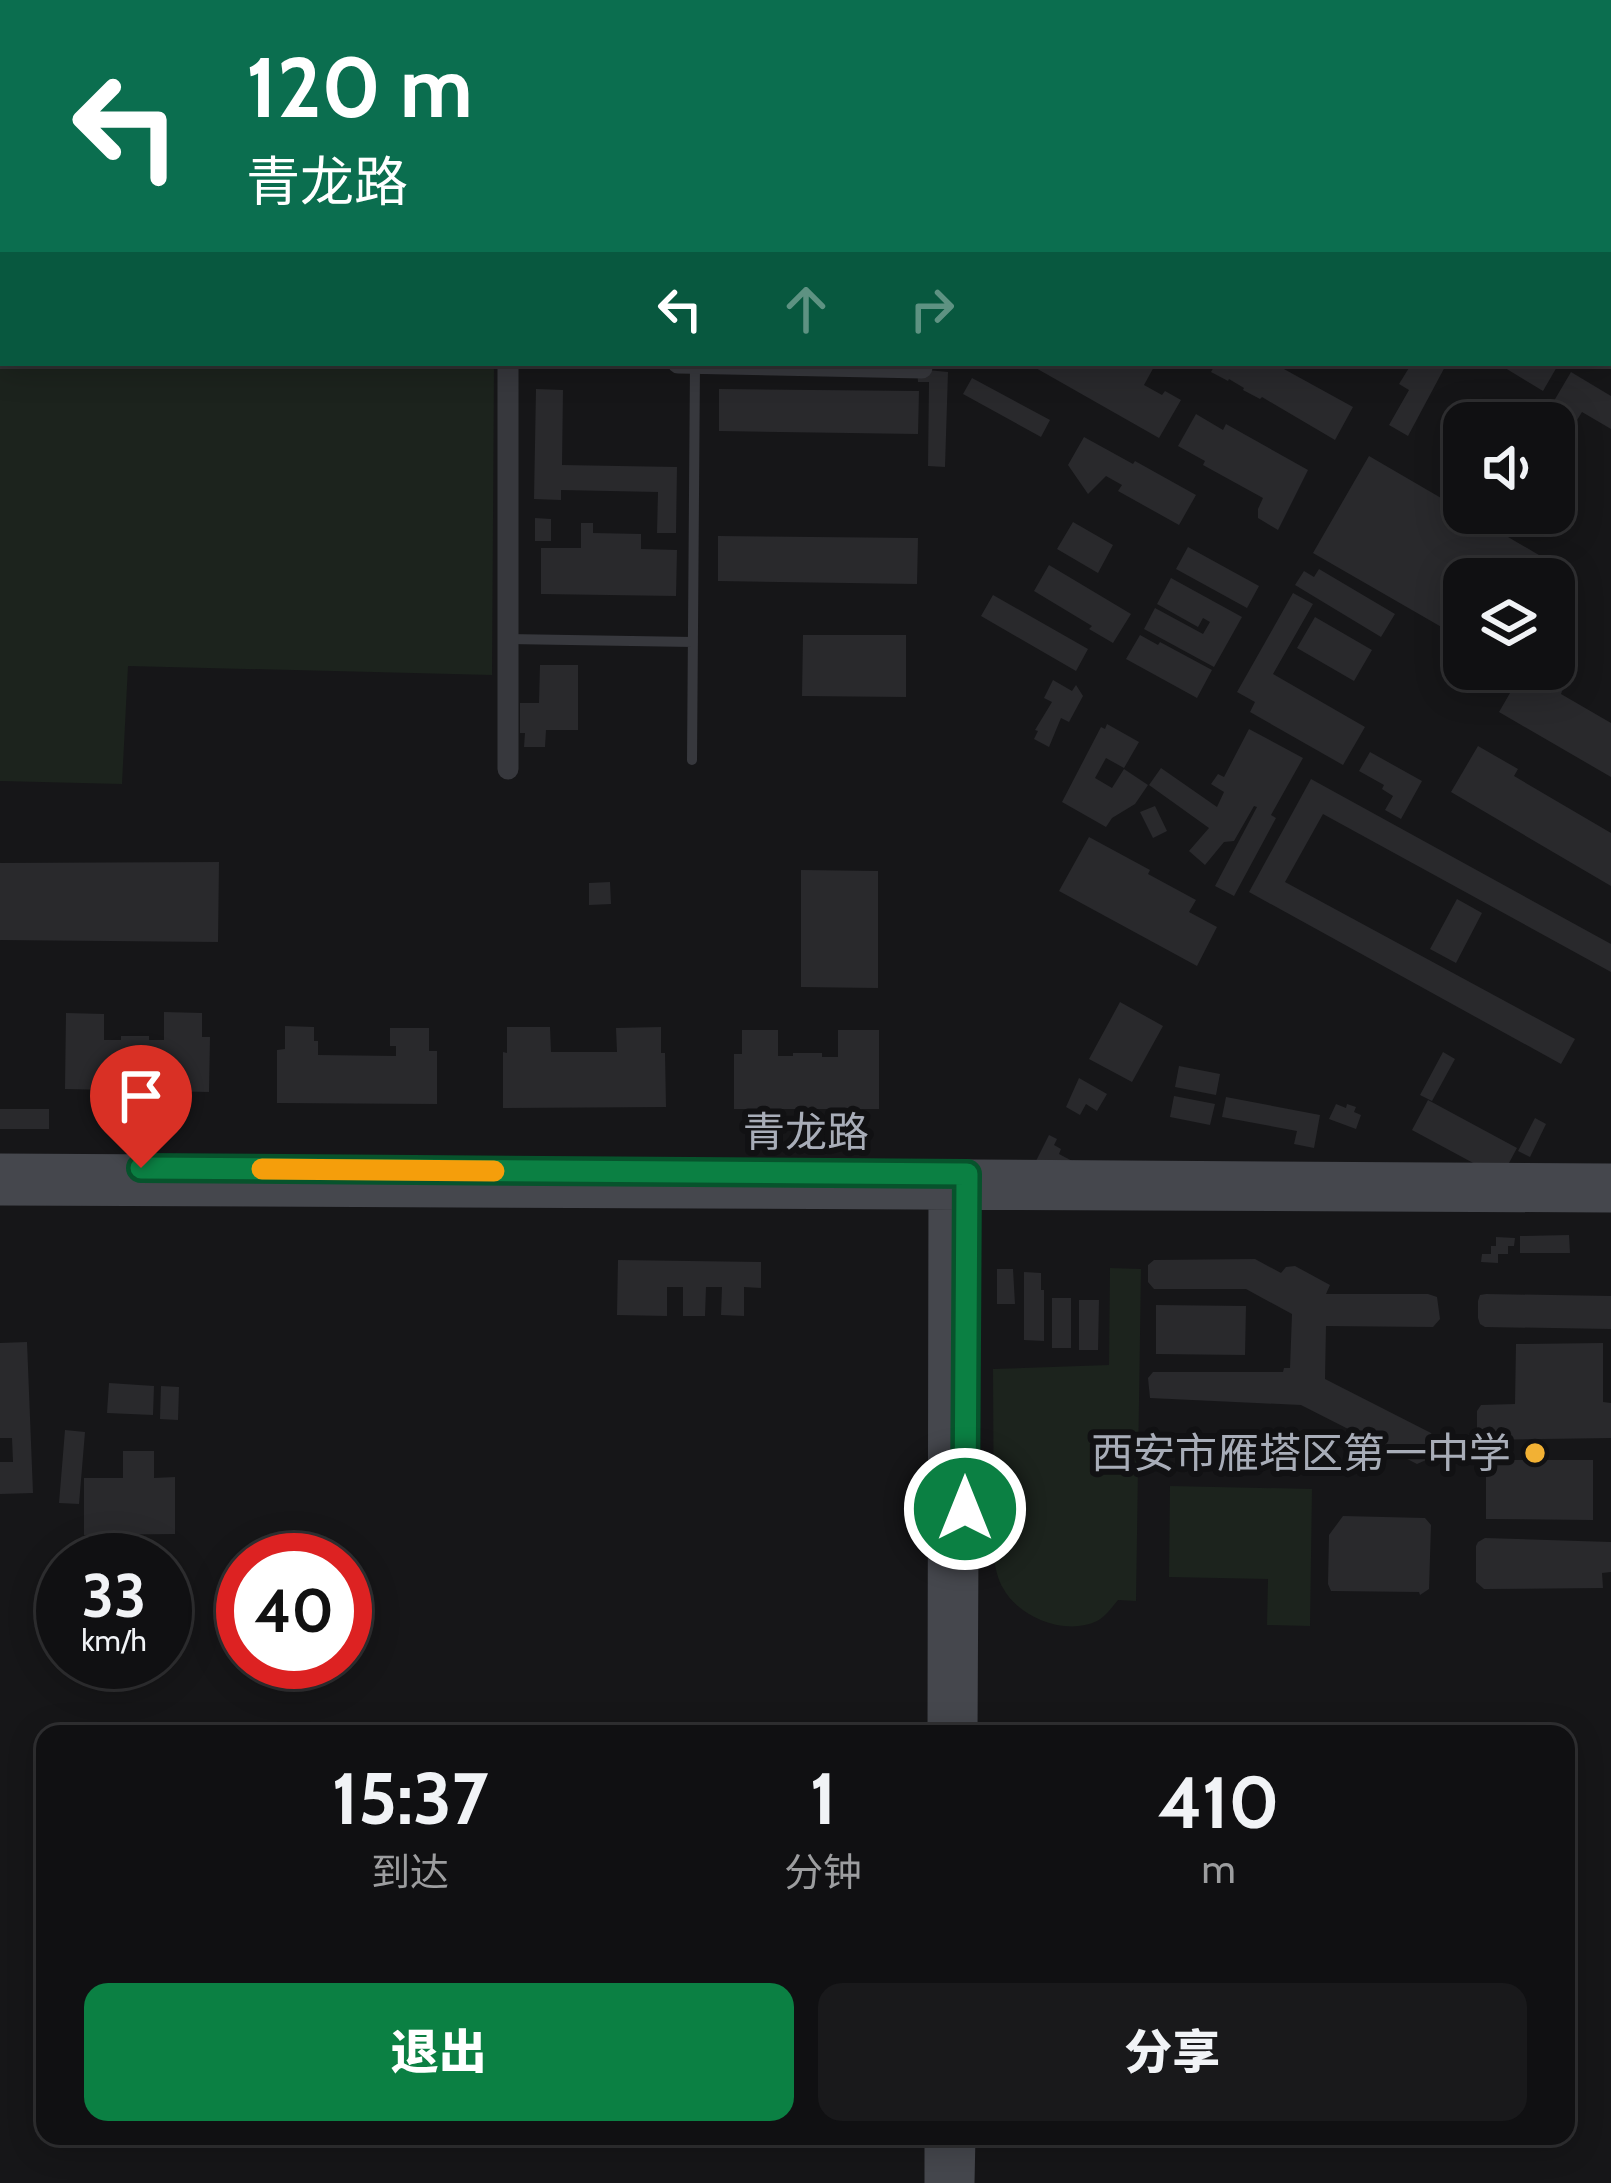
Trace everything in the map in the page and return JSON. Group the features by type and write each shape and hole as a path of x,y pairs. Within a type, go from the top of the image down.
{"street":[{"path":"508,366 508,769"},
{"path":"831,366 922,368"},
{"name":"青龙路","path":"0,1167 1611,1198"},
{"name":"青龙路","path":"0,1192 1611,1178"},
{"path":"940,1725 955,1184"},
{"path":"955,1184 964,1725"},
{"path":"938,2145 938,2183"},
{"path":"961,2183 962,2145"}],"lane":[{"path":"692,760 695,366"},
{"path":"508,639 693,642"}],"shaded area":[{"path":"0,366 494,366 492,675 128,666 122,784 0,781"},
{"path":"1110,1268 1141,1269 1136,1601 1118,1600 1100,1619 1085,1625 1058,1625 1020,1608 996,1571 993,1369 1109,1365"},
{"path":"1170,1486 1312,1489 1310,1626 1267,1625 1268,1579 1169,1577"}],"building":[{"path":"1032,366 1154,366 1144,385 1181,400 1159,438"},
{"path":"1214,366 1278,366 1353,407 1335,440 1211,372"},
{"path":"1410,366 1445,366 1408,436 1389,425 1409,390 1399,384"},
{"path":"1502,366 1557,366 1543,391"},
{"path":"917,369 948,372 945,467 928,466 929,382 918,382"},
{"path":"1571,372 1611,396 1611,429 1582,412 1575,423 1575,402 1553,402"},
{"path":"972,378 1050,420 1041,437 963,394"},
{"path":"536,389 563,390 562,465 677,467 676,533 657,533 658,492 561,490 561,500 534,499"},
{"path":"719,389 919,391 918,434 719,431"},
{"path":"1196,414 1223,430 1226,424 1308,470 1278,530 1258,518 1263,498 1178,446"},
{"path":"1084,437 1196,495 1179,525 1118,491 1122,485 1106,476 1088,494 1068,465"},
{"path":"1369,456 1443,499 1443,534 1503,534 1544,558 1443,558 1443,628 1313,553"},
{"path":"535,518 551,519 551,541 535,541"},
{"path":"1073,522 1113,545 1098,573 1057,549"},
{"path":"581,523 593,523 593,533 641,534 641,549 677,550 676,596 541,594 541,548 581,548"},
{"path":"718,536 918,538 917,584 718,581"},
{"path":"1188,547 1259,586 1247,608 1176,569"},
{"path":"1049,565 1131,614 1113,643 1034,591"},
{"path":"1319,569 1395,614 1381,637 1295,585 1304,571 1314,577"},
{"path":"1171,578 1242,617 1214,667 1144,629 1155,608 1203,634 1210,622 1203,618 1198,627 1157,604"},
{"path":"1293,593 1313,604 1273,674 1365,727 1343,765 1250,712 1255,702 1237,692"},
{"path":"993,595 1088,649 1076,671 981,616"},
{"path":"1315,617 1372,650 1354,681 1297,648"},
{"path":"803,635 906,635 906,697 802,696"},
{"path":"1140,635 1212,670 1197,698 1126,659"},
{"path":"540,665 578,665 578,730 546,730 545,747 524,747 520,703 539,703"},
{"path":"1053,680 1072,691 1076,685 1083,696 1069,722 1061,718 1049,747 1034,739 1052,702 1044,698"},
{"path":"1512,690 1562,690 1561,694 1611,723 1611,777 1499,712"},
{"path":"1107,724 1139,742 1124,768 1106,758 1095,778 1112,788 1124,769 1148,785 1135,804 1106,827 1062,802 1101,727"},
{"path":"1249,729 1303,758 1234,896 1215,886 1257,807 1234,841 1224,842 1205,865 1189,851 1209,828 1149,785 1161,768 1217,807 1224,792 1211,784 1218,774 1224,777"},
{"path":"1478,746 1518,769 1514,776 1611,833 1611,886 1451,792"},
{"path":"1370,752 1422,781 1401,819 1385,810 1393,796 1382,789 1384,785 1359,771"},
{"path":"1311,779 1611,944 1611,972 1323,814 1285,882 1575,1039 1561,1064 1249,892"},
{"path":"1155,806 1167,831 1153,838 1140,812"},
{"path":"1089,837 1196,900 1189,912 1217,927 1197,966 1059,891"},
{"path":"219,862 218,942 0,940 0,863"},
{"path":"801,870 878,871 878,988 801,987"},
{"path":"610,882 611,904 589,905 589,883"},
{"path":"1457,899 1482,913 1456,963 1430,949"},
{"path":"1120,1002 1163,1026 1132,1082 1089,1059"},
{"path":"164,1012 202,1013 202,1037 210,1037 209,1092 65,1089 66,1013 104,1014 104,1040 149,1036 149,1040 164,1040"},
{"path":"285,1026 314,1027 318,1055 396,1056 396,1046 390,1046 390,1028 429,1028 429,1051 437,1051 437,1104 277,1103 277,1050 285,1049"},
{"path":"507,1027 550,1027 551,1052 617,1052 616,1028 661,1027 666,1107 503,1108"},
{"path":"742,1030 778,1030 778,1056 822,1053 822,1057 838,1057 838,1030 879,1030 879,1109 734,1109 734,1054 742,1054"},
{"path":"1443,1052 1455,1059 1432,1101 1420,1095"},
{"path":"1179,1066 1220,1074 1216,1095 1175,1087"},
{"path":"1079,1078 1107,1094 1097,1111 1086,1104 1080,1115 1066,1107"},
{"path":"1174,1096 1215,1104 1210,1125 1170,1117"},
{"path":"1226,1097 1320,1115 1314,1148 1294,1144 1297,1131 1222,1117"},
{"path":"1428,1100 1517,1148 1501,1178 1412,1130"},
{"path":"1336,1104 1356,1107 1354,1112 1361,1115 1356,1129 1329,1119"},
{"path":"0,1109 49,1109 49,1129 0,1129"},
{"path":"1535,1118 1546,1124 1530,1157 1518,1151"},
{"path":"1049,1135 1057,1139 1054,1145 1061,1149 1059,1154 1076,1163 1034,1165"},
{"path":"1569,1235 1570,1253 1520,1253 1520,1236"},
{"path":"1496,1237 1515,1238 1514,1246 1508,1246 1508,1254 1498,1254 1498,1263 1481,1262 1482,1254 1491,1254 1491,1246 1496,1246"},
{"path":"1255,1259 1281,1273 1295,1266 1330,1285 1326,1294 1437,1297 1440,1319 1433,1327 1326,1326 1325,1379 1431,1433 1435,1442 1426,1460 1417,1464 1301,1405 1150,1398 1148,1378 1153,1372 1283,1372 1290,1368 1292,1314 1246,1289 1154,1289 1148,1282 1148,1265 1154,1260"},
{"path":"618,1260 761,1262 761,1288 744,1287 744,1316 721,1315 722,1287 706,1287 705,1316 683,1316 683,1287 667,1287 667,1316 617,1315"},
{"path":"997,1269 1013,1269 1015,1304 997,1304"},
{"path":"1024,1272 1041,1273 1044,1341 1024,1340"},
{"path":"1486,1294 1611,1296 1611,1329 1485,1327 1478,1318 1478,1301"},
{"path":"1052,1298 1071,1298 1071,1348 1052,1348"},
{"path":"1079,1300 1099,1300 1098,1350 1079,1350"},
{"path":"1156,1305 1246,1306 1245,1355 1156,1354"},
{"path":"27,1342 33,1493 0,1494 0,1462 13,1462 12,1438 0,1438 0,1343"},
{"path":"1603,1343 1603,1402 1611,1403 1611,1438 1480,1438 1477,1411 1481,1405 1515,1404 1516,1344"},
{"path":"109,1383 154,1386 153,1415 107,1413"},
{"path":"161,1386 179,1387 178,1420 160,1419"},
{"path":"65,1430 85,1432 79,1504 59,1503"},
{"path":"123,1451 154,1451 154,1478 175,1477 175,1533 84,1533 84,1478 123,1478"},
{"path":"1486,1460 1593,1460 1593,1520 1486,1519"},
{"path":"1343,1516 1425,1518 1431,1525 1429,1589 1420,1595 1331,1591 1329,1535"},
{"path":"1485,1538 1611,1542 1611,1572 1602,1573 1603,1588 1484,1589 1476,1582 1476,1546"}],"slow traffic":[{"path":"262,1169 494,1171"}],"place":[{"name":"西安市雁塔区第一中学","path":"1535,1453"}],"route":[{"path":"141,1168 967,1174 965,1509"}]}
